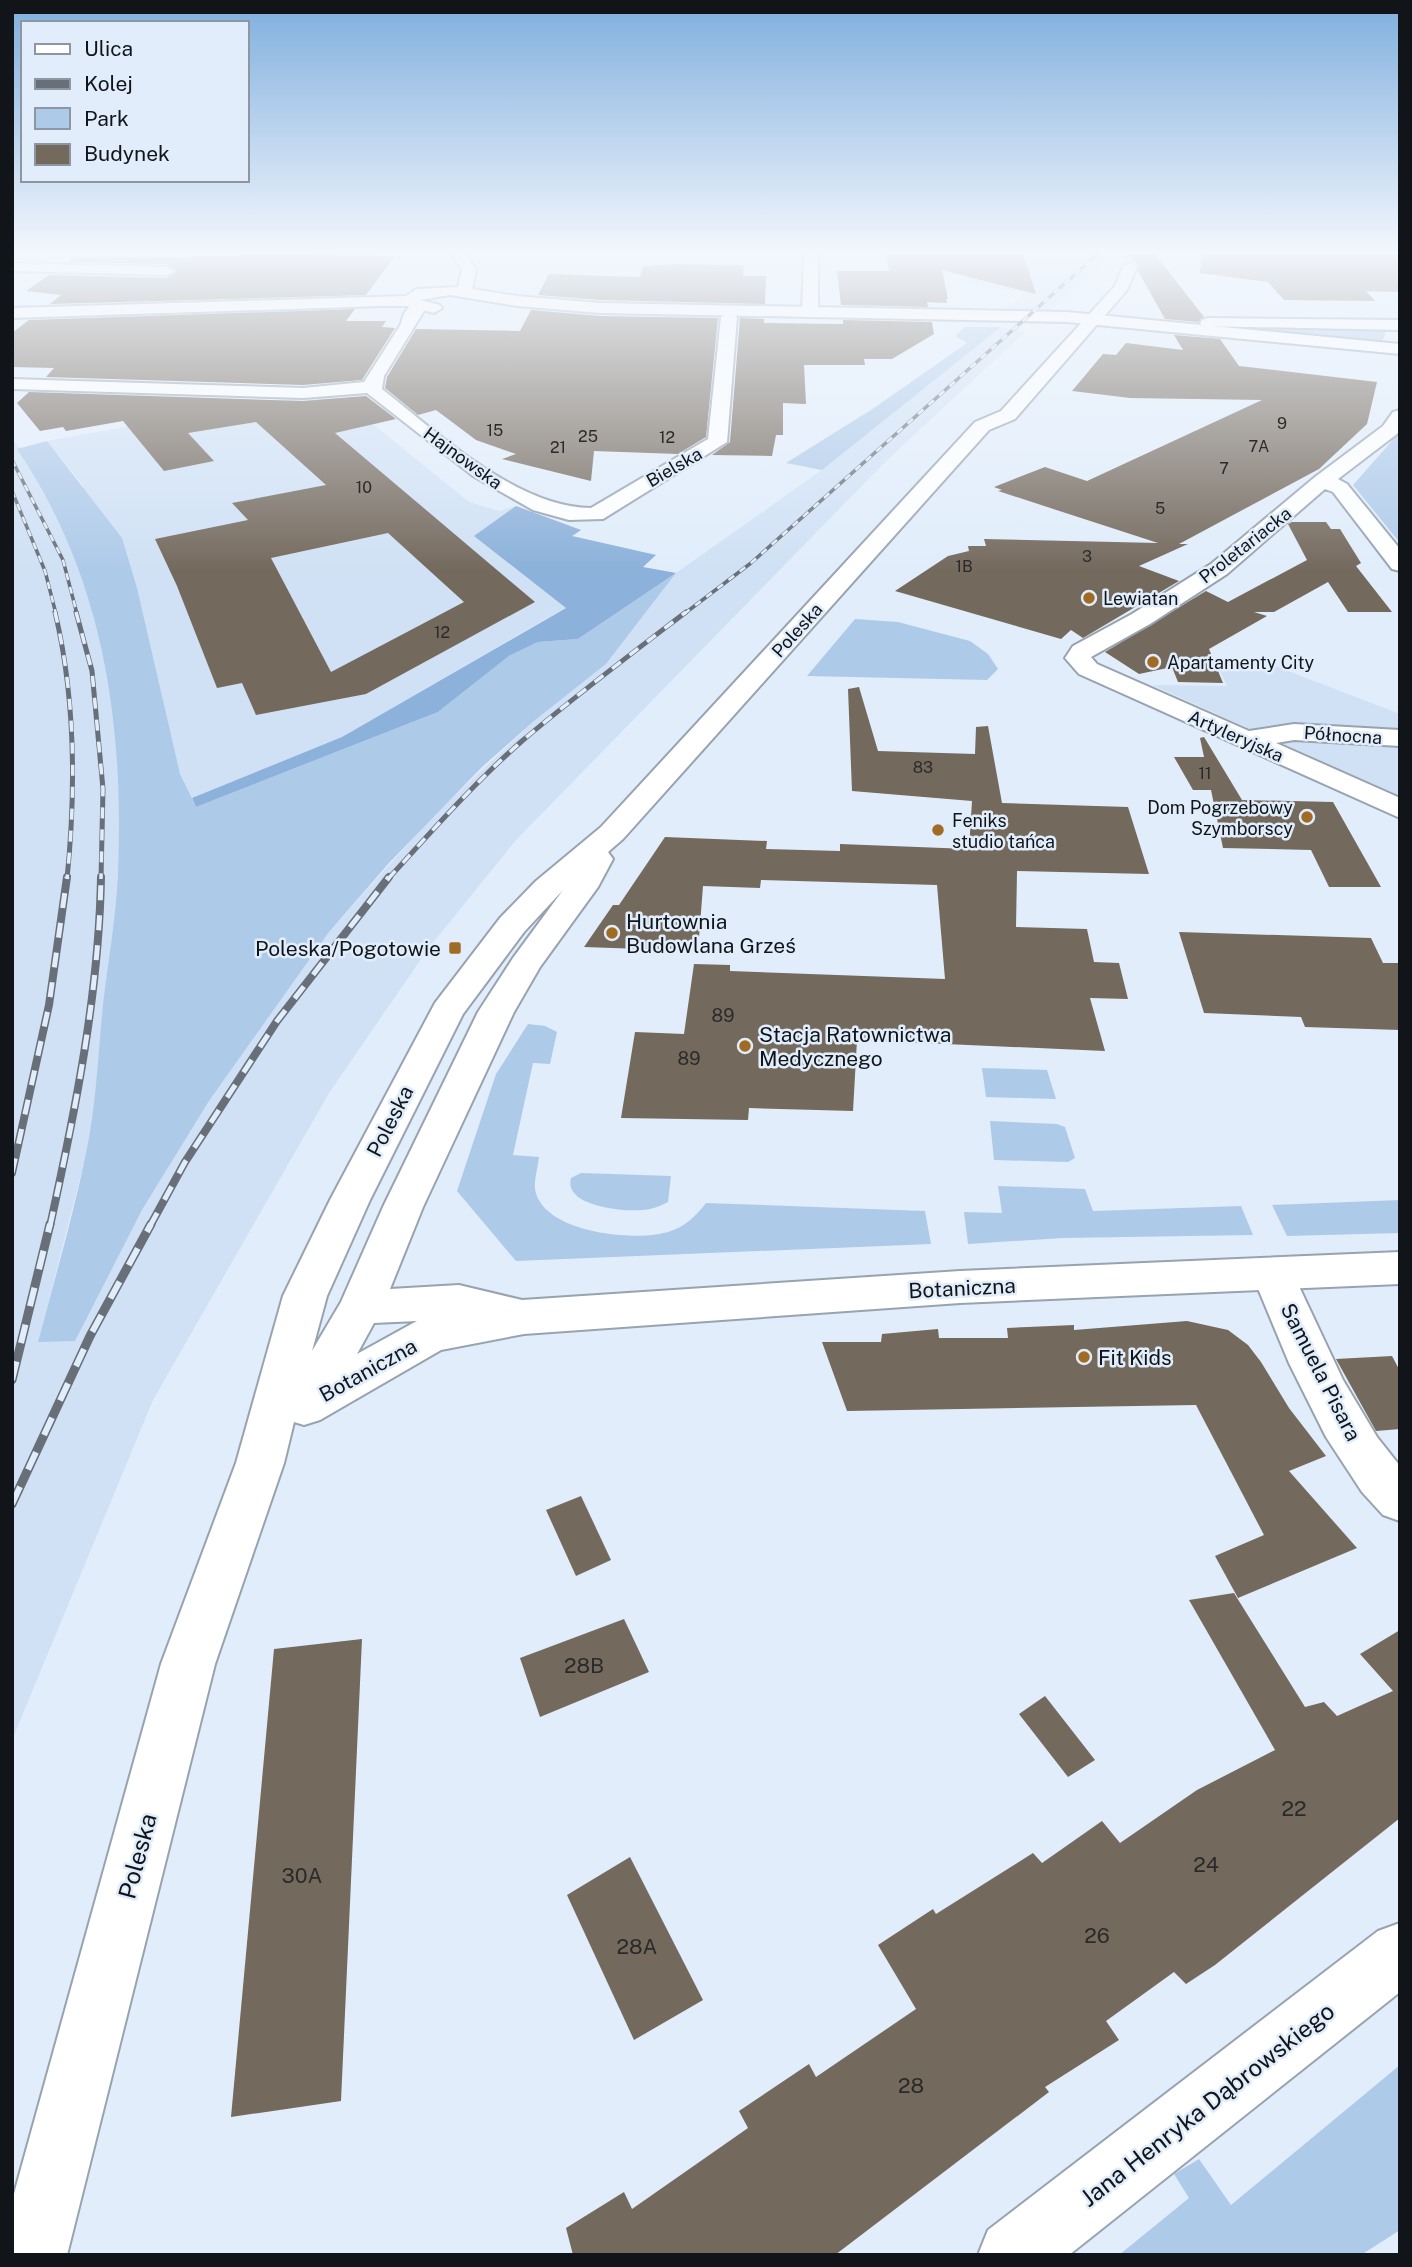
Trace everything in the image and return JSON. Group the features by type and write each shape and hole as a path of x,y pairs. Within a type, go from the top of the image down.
{"street":[{"path":"12,384 303,393 372,387 375,376 386,360"},
{"name":"Bielska","path":"595,513 717,442 725,360"},
{"name":"Poleska","path":"32,2255 188,1664 260,1463 305,1296 350,1200 447,1011 512,925 547,888 612,833 982,426 1008,415 1059,360"},
{"name":"Hajnowska","path":"372,387 426,432 504,488 573,516 595,513"},
{"name":"Poleska","path":"982,426 981,411 989,402"},
{"name":"Proletariacka","path":"1078,658 1082,651 1140,619 1219,569 1324,480 1390,430 1400,416"},
{"path":"1324,480 1340,488 1400,564"},
{"name":"Artyleryjska","path":"1078,658 1088,669 1400,809"},
{"name":"Północna","path":"1244,740 1294,732 1400,738"},
{"name":"Poleska","path":"260,1463 305,1405 361,1307 403,1207 496,1013 525,965 582,887 612,833"},
{"name":"Botaniczna","path":"305,1405 430,1334 524,1317 960,1287 1400,1268"},
{"name":"Samuela Pisara","path":"1273,1274 1299,1338 1347,1430 1400,1500"},
{"name":"Botaniczna","path":"305,1296 361,1307 430,1334"},
{"name":"Botaniczna","path":"361,1307 458,1302 524,1317"},
{"name":"Jana Henryka Dąbrowskiego","path":"1013,2255 1400,1953"}],"shaded area":[{"path":"960,360 995,360 886,461 516,840 428,949 329,1093 153,1400 12,1740 12,439 23,452 85,488 47,441 302,396 337,395 469,502 499,511 516,506 581,530 572,536 656,555 342,737 192,798 86,1155 38,1342 142,1210 209,1101 329,932 433,816 534,721 606,664 676,573 822,470"},
{"path":"516,506 581,530 572,536 656,555 643,567 676,573 578,639 538,642 509,656 438,712 196,807 192,798 342,737 566,608 474,536"},
{"path":"1214,659 1262,661 1400,714 1400,796 1152,685 1227,686"}],"green space":[{"path":"943,360 960,360 822,470 786,463 874,408"},
{"path":"1400,434 1400,543 1353,485"},
{"path":"47,441 122,538 137,588 180,774 196,807 438,712 509,656 538,642 578,639 676,573 606,664 534,721 482,767 389,863 329,932 209,1101 142,1210 75,1341 38,1342 74,1204 92,1120 116,907 119,817 112,707 89,600 70,548 47,498 17,449"},
{"path":"855,619 898,622 970,641 988,654 998,669 987,680 807,676"},
{"path":"528,1024 545,1026 557,1032 550,1064 533,1063 513,1155 539,1157 535,1189 541,1204 554,1216 571,1225 592,1231 634,1236 674,1230 690,1220 706,1203 925,1211 931,1244 516,1261 457,1191 496,1074"},
{"path":"982,1068 1047,1070 1056,1099 986,1097"},
{"path":"990,1121 1057,1124 1065,1127 1075,1158 1068,1162 994,1160"},
{"path":"581,1173 671,1176 668,1202 652,1209 622,1210 585,1201 576,1195 571,1187 571,1178"},
{"path":"998,1186 1085,1189 1093,1211 1241,1206 1253,1235 1063,1238 968,1244 964,1212 1002,1213"},
{"path":"1400,1200 1400,1233 1287,1236 1272,1205"},
{"path":"1400,2065 1400,2230 1361,2255 1119,2255 1189,2198 1174,2174 1199,2159 1231,2205"}],"building":[{"path":"12,360 375,360 362,380 303,385 46,377 54,368 12,367"},
{"path":"397,360 714,360 706,437 678,454 594,451 591,481 502,459 516,454 476,440 436,410 418,415 385,388 387,377"},
{"path":"737,360 864,360 865,365 804,365 806,404 783,403 783,435 776,435 772,456 712,455 730,442"},
{"path":"1098,360 1235,360 1239,366 1377,382 1367,424 1319,469 1179,544 1188,544 1139,566 1179,581 1083,638 1071,630 1061,639 895,591 948,556 969,551 968,546 986,546 984,539 1158,543 998,491 1002,490 994,487 1045,467 1087,481 1262,400 1130,398 1072,391"},
{"path":"29,392 303,401 366,396 396,419 335,433 535,602 366,694 256,715 242,683 217,688 177,586 155,539 248,520 232,503 326,485 256,422 188,433 214,461 164,471 123,421 66,431 63,427 40,431 17,403","holes":["388,533 464,602 331,672 271,558"]},
{"path":"1326,522 1331,529 1340,529 1361,563 1356,566 1392,612 1348,612 1328,582 1274,612 1254,612 1267,616 1209,649 1223,683 1178,682 1172,667 1139,674 1105,652 1206,591 1228,602 1307,560 1288,524"},
{"path":"859,687 878,751 975,754 976,727 988,726 1002,803 1128,807 1149,874 1017,871 1016,927 1087,929 1094,962 1119,963 1128,999 1090,998 1105,1051 857,1040 853,1111 749,1108 748,1120 621,1118 635,1032 684,1034 694,964 730,965 730,971 945,979 937,885 761,880 760,888 703,886 698,951 584,947 613,905 619,905 665,837 767,841 766,849 840,851 840,844 969,849 972,801 852,791 848,689"},
{"path":"1204,737 1242,800 1333,802 1381,887 1329,887 1311,850 1223,848 1211,790 1193,790 1174,757 1204,757 1200,738"},
{"path":"1179,932 1371,938 1383,963 1400,963 1400,1030 1305,1027 1301,1017 1204,1013"},
{"path":"1187,1321 1228,1330 1248,1345 1261,1362 1289,1408 1326,1456 1289,1471 1357,1548 1238,1598 1215,1556 1264,1535 1196,1405 847,1411 822,1342 881,1342 882,1334 938,1329 939,1338 1008,1338 1007,1328 1074,1325 1074,1330"},
{"path":"1392,1356 1400,1371 1400,1429 1376,1431 1336,1359"},
{"path":"581,1496 611,1560 576,1576 546,1510"},
{"path":"1234,1593 1305,1707 1324,1702 1337,1716 1393,1691 1360,1654 1400,1630 1400,1818 1215,1965 1186,1984 1174,1972 1106,2021 1119,2040 1045,2087 1049,2092 835,2255 573,2255 566,2228 624,2192 632,2209 748,2128 739,2111 809,2064 816,2077 916,2009 878,1945 933,1909 936,1914 1033,1853 1042,1863 1102,1821 1120,1843 1197,1790 1275,1750 1189,1600"},
{"path":"624,1619 649,1672 540,1717 520,1658"},
{"path":"362,1639 341,2101 231,2117 274,1649"},
{"path":"1045,1696 1095,1760 1068,1777 1019,1714"},
{"path":"630,1857 703,2000 634,2040 567,1895"}],"railway":[{"path":"684,614 751,563 979,360"},
{"path":"12,460 63,560 77,614"},
{"path":"12,491 45,571 56,614"},
{"path":"55,612 67,678 72,745 72,812 67,879"},
{"path":"76,612 92,671 103,789 101,879"},
{"path":"388,879 504,757 583,691 686,612"},
{"path":"12,1173 49,1005 67,877"},
{"path":"50,1226 77,1096 91,1009 101,877"},
{"path":"150,1226 185,1162 277,1021 389,877"},
{"path":"12,1380 50,1224"},
{"path":"12,1504 90,1336 151,1224"}],"place":[{"name":"Lewiatan","path":"1089,598"},
{"name":"Apartamenty City","path":"1153,662"},
{"name":"Dom Pogrzebowy Szymborscy","path":"1307,817"},
{"name":"Feniks studio tańca","path":"938,830"},
{"name":"Hurtownia Budowlana Grześ","path":"612,933"},
{"name":"Poleska/Pogotowie","path":"455,948"},
{"name":"Stacja Ratownictwa Medycznego","path":"745,1046"},
{"name":"Fit Kids","path":"1084,1357"}]}
